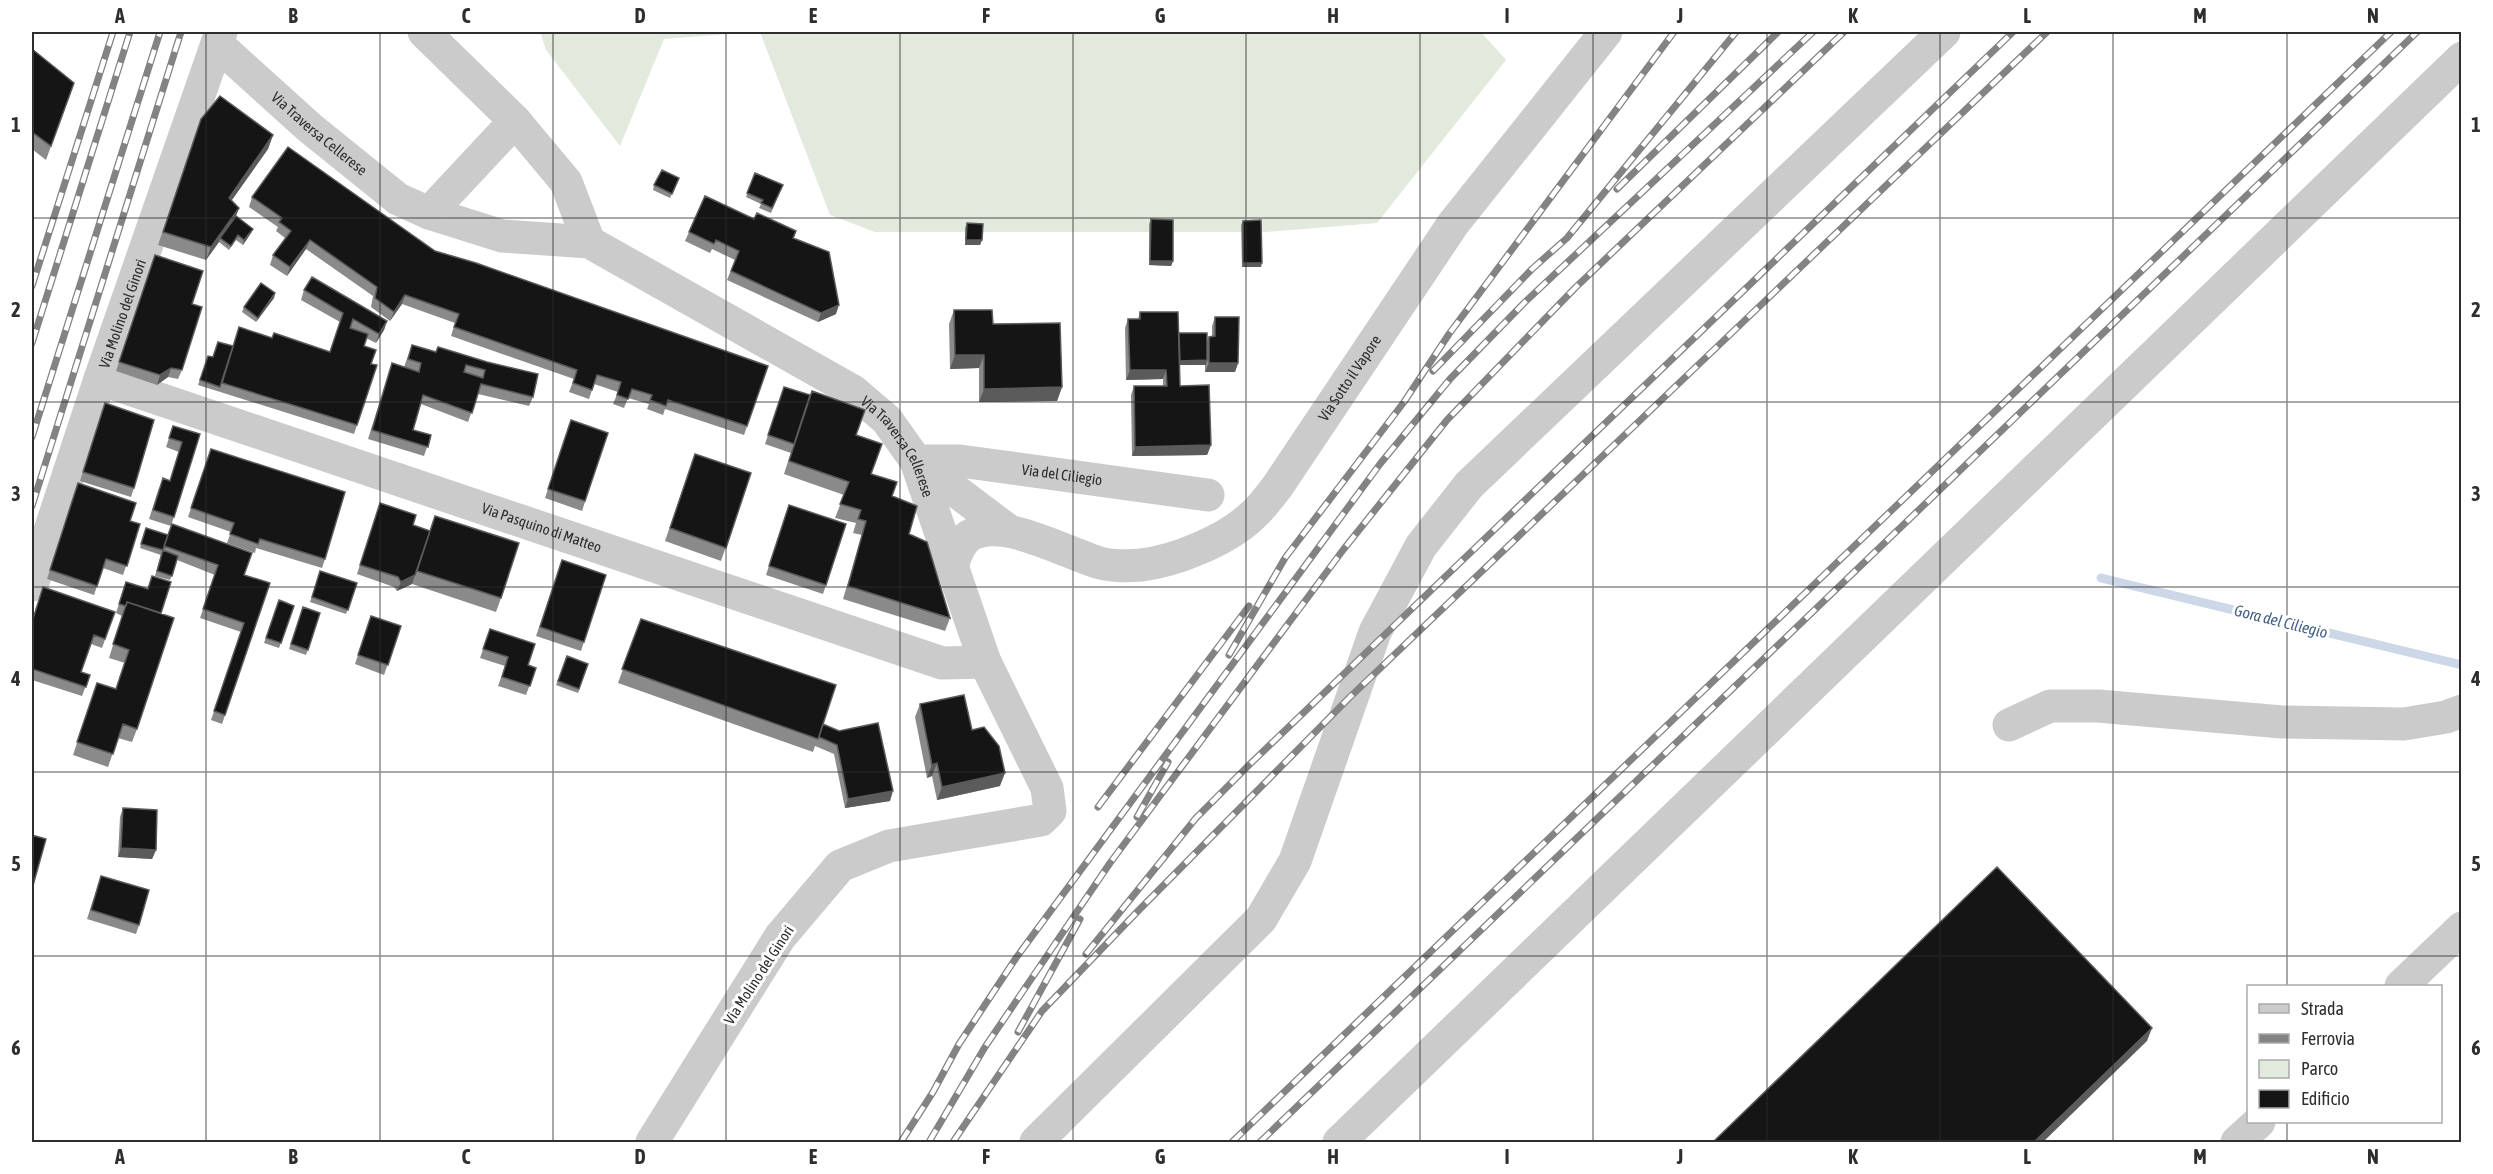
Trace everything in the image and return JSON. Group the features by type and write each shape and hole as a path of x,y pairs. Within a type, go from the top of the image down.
{"street":[{"path":"424,32 514,121 566,182 589,242"},
{"name":"Via Sotto il Vapore","path":"952,568 958,549 968,537 984,529 1009,531 1102,564 1140,565 1179,557 1216,539 1252,516 1277,488 1453,224 1606,32"},
{"path":"1036,1143 1261,919 1295,861 1375,632 1421,546 1469,485 1944,32"},
{"name":"Via Traversa Cellerese","path":"219,38 310,128 399,199 429,213 502,236 589,242 853,391 887,420 916,461 985,662 1047,788"},
{"name":"Via Molino del Ginori","path":"32,585 99,379 219,38"},
{"path":"1339,1143 2462,58"},
{"path":"429,213 514,121"},
{"name":"Via Pasquino di Matteo","path":"99,379 942,663 985,662"},
{"name":"Via Sotto il Vapore","path":"916,461 1009,531"},
{"name":"Via del Ciliegio","path":"916,461 960,461 1208,495"},
{"path":"2009,724 2050,706 2098,706 2282,722 2404,724 2446,717 2462,711"},
{"name":"Via Molino del Ginori","path":"652,1143 780,937 840,866 889,846 1041,820 1050,811 1047,788"},
{"path":"2403,985 2462,928"},
{"path":"2237,1143 2258,1123"}],"green space":[{"path":"540,32 755,32 664,39 620,146 546,50"},
{"path":"760,32 1481,32 1506,60 1377,223 1266,232 875,232 830,215"}],"building":[{"path":"32,49 74,83 51,146 32,132"},
{"path":"220,96 273,135 229,198 239,208 211,247 163,232 201,119"},
{"path":"288,147 435,251 476,263 768,366 747,426 668,400 666,406 650,400 652,395 632,389 628,399 617,395 621,382 597,375 592,390 573,383 577,370 454,327 459,314 405,295 394,312 375,298 377,287 310,240 290,267 273,255 291,231 279,222 282,218 252,197"},
{"path":"662,170 679,178 672,194 654,185"},
{"path":"755,173 783,185 772,208 761,203 763,200 747,193"},
{"path":"705,196 754,219 757,213 796,231 793,238 829,252 839,305 821,313 731,271 739,251 716,240 714,244 689,232"},
{"path":"236,216 253,229 244,240 238,235 231,246 220,238"},
{"path":"1151,219 1173,220 1173,261 1150,261"},
{"path":"1261,220 1262,263 1243,263 1243,221"},
{"path":"967,223 983,224 982,240 966,240"},
{"path":"155,255 203,271 192,304 202,307 182,370 171,368 160,375 119,362"},
{"path":"312,277 387,321 379,334 353,319 350,328 368,334 364,346 376,350 371,364 377,365 357,425 222,383 239,327 272,338 274,333 330,352 343,313 304,290"},
{"path":"261,283 275,293 258,318 244,307"},
{"path":"954,310 992,310 993,324 1060,323 1062,387 984,389 984,355 955,355"},
{"path":"1140,312 1178,312 1180,386 1209,385 1211,445 1135,447 1134,386 1167,386 1166,370 1130,370 1128,319 1140,319"},
{"path":"1215,317 1239,317 1238,363 1209,363 1209,337 1215,336"},
{"path":"1179,333 1207,333 1207,360 1180,361"},
{"path":"218,342 233,346 220,387 200,380 208,356 213,357"},
{"path":"412,345 436,352 438,347 538,374 533,397 481,384 472,413 423,395 413,430 431,435 428,447 372,430 392,363 419,372 421,363 408,359","holes":["466,365 485,370 483,378 464,372"]},
{"path":"784,387 810,395 794,444 768,435"},
{"path":"812,391 865,410 856,435 882,444 871,474 897,482 892,496 917,506 909,534 927,542 950,618 848,586 866,521 858,519 861,510 840,504 849,482 789,461"},
{"path":"105,403 154,420 134,488 83,472"},
{"path":"571,420 608,433 585,501 548,489"},
{"path":"173,426 200,434 174,517 153,510 163,478 170,481 182,442 169,438"},
{"path":"211,449 345,492 325,559 260,539 258,544 230,534 234,523 191,508"},
{"path":"695,454 751,473 726,548 670,528"},
{"path":"78,483 136,503 130,521 140,524 127,566 106,559 97,586 50,570"},
{"path":"380,503 416,515 413,525 430,531 415,575 401,582 398,577 360,565"},
{"path":"789,505 846,524 826,585 769,566"},
{"path":"435,516 519,543 501,598 417,571"},
{"path":"172,524 252,553 244,575 270,583 225,715 214,711 244,623 203,609 218,565 164,546"},
{"path":"146,528 168,535 163,550 141,544"},
{"path":"163,550 178,556 172,576 157,571"},
{"path":"562,560 606,575 584,642 540,627"},
{"path":"320,571 357,583 348,610 312,597"},
{"path":"152,576 171,582 161,613 127,602 126,606 119,604 126,582 148,589"},
{"path":"43,587 115,612 105,639 94,635 81,672 90,675 86,687 32,669 32,622"},
{"path":"279,600 294,606 281,643 266,638"},
{"path":"127,602 174,618 137,729 123,724 113,754 77,742 97,683 116,689 129,650 113,644"},
{"path":"303,607 320,613 308,650 291,644"},
{"path":"371,616 401,626 388,665 358,655"},
{"path":"641,619 836,685 818,739 622,669"},
{"path":"490,629 535,644 528,665 536,668 530,686 502,677 508,657 483,649"},
{"path":"567,656 588,664 579,689 558,681"},
{"path":"964,695 972,730 984,727 999,746 1005,773 942,787 937,763 932,765 920,704"},
{"path":"878,723 893,791 848,799 837,745 819,737 823,724 839,731"},
{"path":"123,808 157,810 156,850 121,848"},
{"path":"32,835 46,839 32,889"},
{"path":"1997,867 2152,1028 2033,1143 1712,1143"},
{"path":"101,876 149,890 139,925 91,910"}],"waterway":[{"name":"Gora del Ciliegio","path":"2101,578 2462,665"}],"railway":[{"path":"32,286 113,32"},
{"path":"32,343 130,32"},
{"path":"32,437 160,32"},
{"path":"32,506 181,32"},
{"path":"1229,655 1285,558 1404,402 1449,334 1674,32"},
{"path":"1433,371 1532,269 1567,238 1736,32"},
{"path":"1617,189 1778,32"},
{"path":"901,1142 933,1092 959,1044 1016,958 1380,464 1450,379 1525,302 1813,32"},
{"path":"929,1142 985,1047 1110,863 1343,550 1447,420 1575,288 1844,32"},
{"path":"1086,954 1196,818 1250,764 2013,32"},
{"path":"953,1142 1042,1011 1137,912 1350,697 2047,32"},
{"path":"1232,1142 2391,32"},
{"path":"1260,1142 2417,32"},
{"path":"1098,807 1249,606"},
{"path":"1137,817 1168,762"},
{"path":"1018,1032 1080,919"}]}
